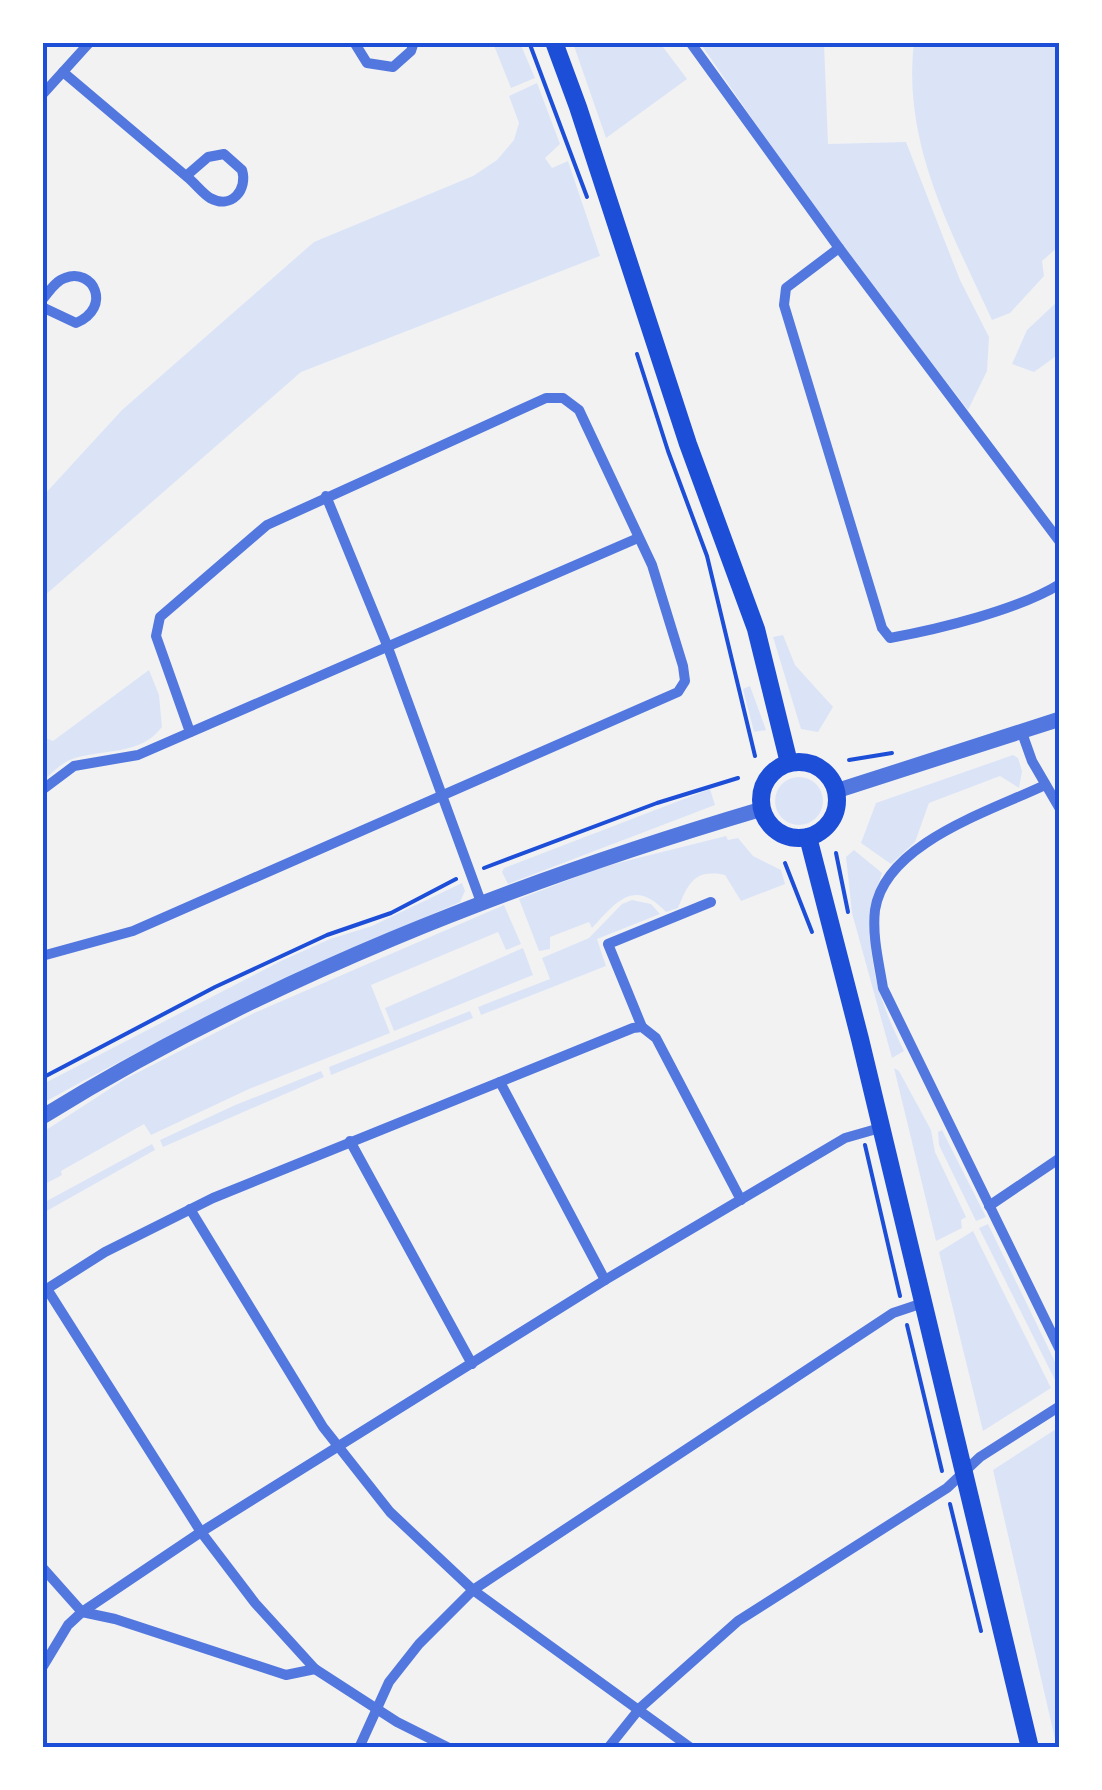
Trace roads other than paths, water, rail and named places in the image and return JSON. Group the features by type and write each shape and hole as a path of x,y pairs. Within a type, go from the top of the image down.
{"main road":[{"path":"554,42 688,444 756,629 789,763"},
{"path":"789,763 818,767 836,791 832,818 808,837 778,832 762,809 760,798 766,780 789,763"},
{"path":"808,837 871,1130 924,1303 1030,1748"}],"street":[{"path":"42,95 90,42"},
{"path":"354,42 367,63 393,67 411,51 414,42"},
{"path":"690,42 838,248 1060,542"},
{"path":"63,72 210,198 236,198 244,181 242,170 224,154 208,157 186,176"},
{"path":"838,248 786,288 784,305 882,628 890,638 914,634 1039,598 1060,584"},
{"path":"76,276 97,293 98,303 92,314 76,323 42,304 62,278 76,276"},
{"path":"42,956 133,931 678,692 684,681 683,666 652,564 580,410 563,398 546,398 267,525 160,616 156,636 190,732"},
{"path":"326,496 387,645 480,902"},
{"path":"42,790 74,766 138,755 638,538"},
{"path":"836,791 1060,720"},
{"path":"1021,730 1060,809"},
{"path":"1045,785 919,846 891,872 876,910 876,940 883,988 1060,1350"},
{"path":"42,1117 115,1072 210,1024 480,902 618,852 762,809"},
{"path":"711,902 608,944 646,1029 741,1200"},
{"path":"449,1748 315,1669 255,1603 200,1532 44,1290 105,1252 190,1209 575,1050 646,1029"},
{"path":"500,1082 605,1280"},
{"path":"42,1668 68,1625 82,1612 200,1532 605,1280 845,1138 871,1130"},
{"path":"350,1140 472,1364"},
{"path":"990,1206 1060,1158"},
{"path":"190,1209 323,1428 390,1512 473,1590 691,1748"},
{"path":"359,1748 389,1682 418,1644 473,1590 708,1432 904,1309 924,1303"},
{"path":"608,1748 640,1708 738,1621 946,1488 980,1456 1060,1406"},
{"path":"42,1567 82,1612 115,1618 286,1675 315,1669"}]}
